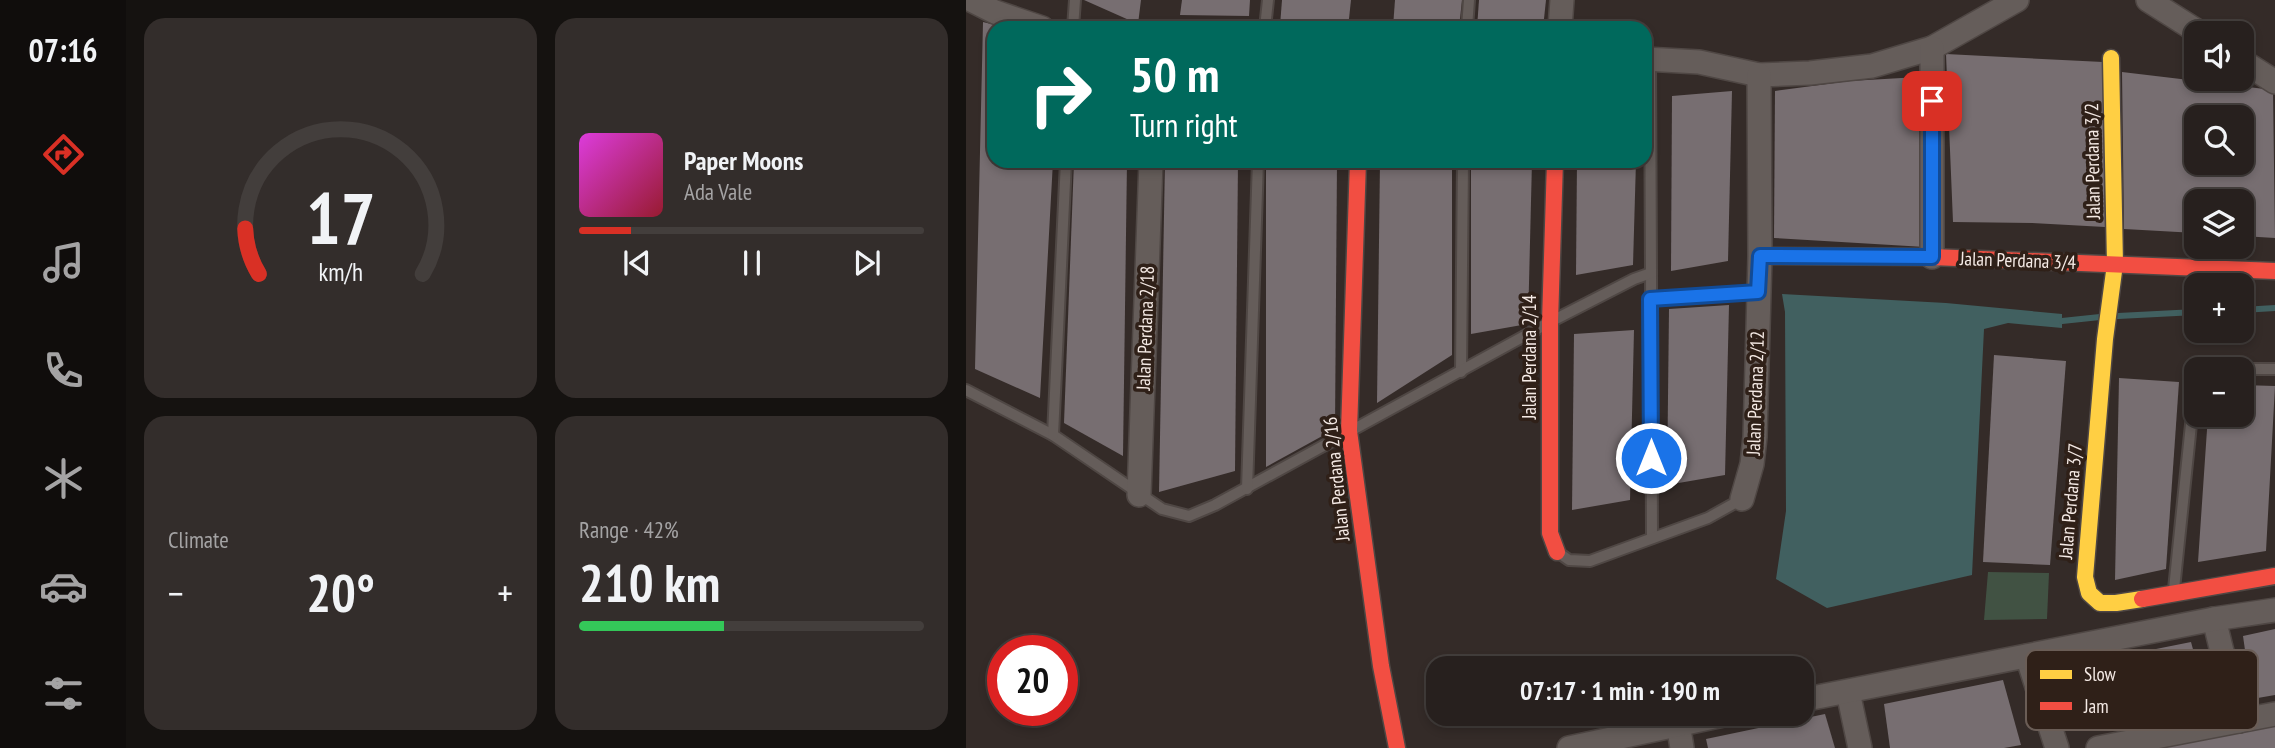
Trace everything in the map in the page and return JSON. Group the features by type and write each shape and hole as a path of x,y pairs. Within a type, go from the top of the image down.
{"street":[{"path":"971,0 1021,21"},
{"path":"1560,21 1562,0"},
{"path":"1652,59 1699,62 1759,75 1811,73 1872,66 1932,48 2017,0"},
{"path":"2148,0 2184,23"},
{"path":"1932,48 1932,257"},
{"name":"Jalan Perdana 3/2","path":"2111,58 2115,264"},
{"path":"2254,69 2275,82"},
{"name":"Jalan Perdana 2/12","path":"1742,499 1752,464 1755,437 1760,256 1759,75"},
{"name":"Jalan Perdana 2/18","path":"1139,495 1151,168"},
{"name":"Jalan Perdana 2/16","path":"1358,168 1349,431 1381,666 1397,748"},
{"name":"Jalan Perdana 2/14","path":"1555,168 1550,322 1550,533 1557,552"},
{"name":"Jalan Perdana 3/4","path":"1760,256 1932,257 2275,271"},
{"name":"Jalan Perdana 3/7","path":"2115,264 2105,339 2085,577 2089,593 2100,603 2116,603 2275,576"},
{"path":"2056,650 2214,619 2275,610"},
{"path":"2214,619 2222,650"},
{"path":"1814,698 2026,656"},
{"path":"1848,692 1860,748"},
{"path":"1569,748 1665,726"},
{"path":"1678,726 1682,748"},
{"path":"2051,730 2057,748"},
{"path":"2098,748 2192,730"}],"lane":[{"path":"1074,21 1075,0"},
{"path":"1266,21 1268,0"},
{"path":"1468,21 1469,0"},
{"path":"1053,435 1066,168"},
{"path":"1247,489 1258,168"},
{"path":"1461,372 1463,168"},
{"path":"1649,168 1652,538"},
{"path":"966,390 1053,435 1163,509 1189,516 1247,489 1550,322 1651,273"},
{"path":"1650,299 1758,292"},
{"path":"2254,369 2275,369"},
{"path":"2173,594 2191,427"},
{"path":"1557,552 1569,560 1590,561 1708,518 1742,499"}],"green space":[{"path":"1988,572 2049,573 2047,619 1984,620"}],"water":[{"path":"1782,294 1946,303 2062,314 2062,328 2008,323 1984,329 1972,575 1827,608 1776,579 1786,511 1785,312"}],"building":[{"path":"1084,0 1141,0 1138,21 1131,21"},
{"path":"1182,0 1250,0 1249,16 1180,15"},
{"path":"1282,0 1351,0 1349,21 1280,21"},
{"path":"1395,0 1462,0 1460,21 1393,21"},
{"path":"1479,0 1546,0 1544,21 1478,21"},
{"path":"983,22 987,23 987,168 1053,168 1040,398 975,369"},
{"path":"1946,54 2103,62 2105,227 1953,222"},
{"path":"2122,72 2184,79 2184,91 2254,91 2254,88 2273,90 2275,238 2254,237 2254,189 2184,189 2184,232 2124,229"},
{"path":"1919,77 1925,247 1774,238 1775,91 1850,81"},
{"path":"1732,91 1728,261 1671,271 1672,96"},
{"path":"1074,168 1127,168 1123,456 1064,423"},
{"path":"1165,168 1238,168 1235,471 1159,492"},
{"path":"1266,168 1337,168 1335,429 1266,467"},
{"path":"1380,168 1452,168 1452,355 1377,403"},
{"path":"1471,168 1532,168 1528,324 1471,334"},
{"path":"1577,168 1636,168 1633,265 1576,275"},
{"path":"1729,305 1725,475 1667,485 1669,309"},
{"path":"1634,330 1630,500 1572,510 1574,334"},
{"path":"1994,355 2066,361 2050,565 1983,562"},
{"path":"2119,378 2179,382 2166,569 2115,580"},
{"path":"2254,385 2275,386 2266,551 2198,562 2207,427 2254,427"},
{"path":"2275,629 2275,695 2258,698 2258,650 2245,650 2243,636"},
{"path":"2191,642 2193,650 2151,650"},
{"path":"2003,680 2021,745 2004,748 1890,748 1884,704"},
{"path":"1825,714 1835,748 1708,748 1706,739 1768,726 1814,726 1814,716"},
{"path":"2275,720 2275,748 2122,748 2220,730 2258,730 2258,723"}],"waterway":[{"path":"2254,309 2275,308"},
{"path":"2118,316 2184,313"},
{"path":"2062,321 2100,317"}],"traffic: slow":[{"path":"2111,58 2115,264 2105,339 2085,577 2089,593 2100,603 2142,599"}],"traffic: jam":[{"path":"1358,168 1349,431 1381,666 1397,748"},
{"path":"1555,168 1550,322 1550,533 1557,552"},
{"path":"1760,256 1932,257 2275,271"},
{"path":"2142,599 2275,576"}],"route":[{"path":"1651,458 1650,299 1758,292 1760,256 1932,257 1932,101"}]}
